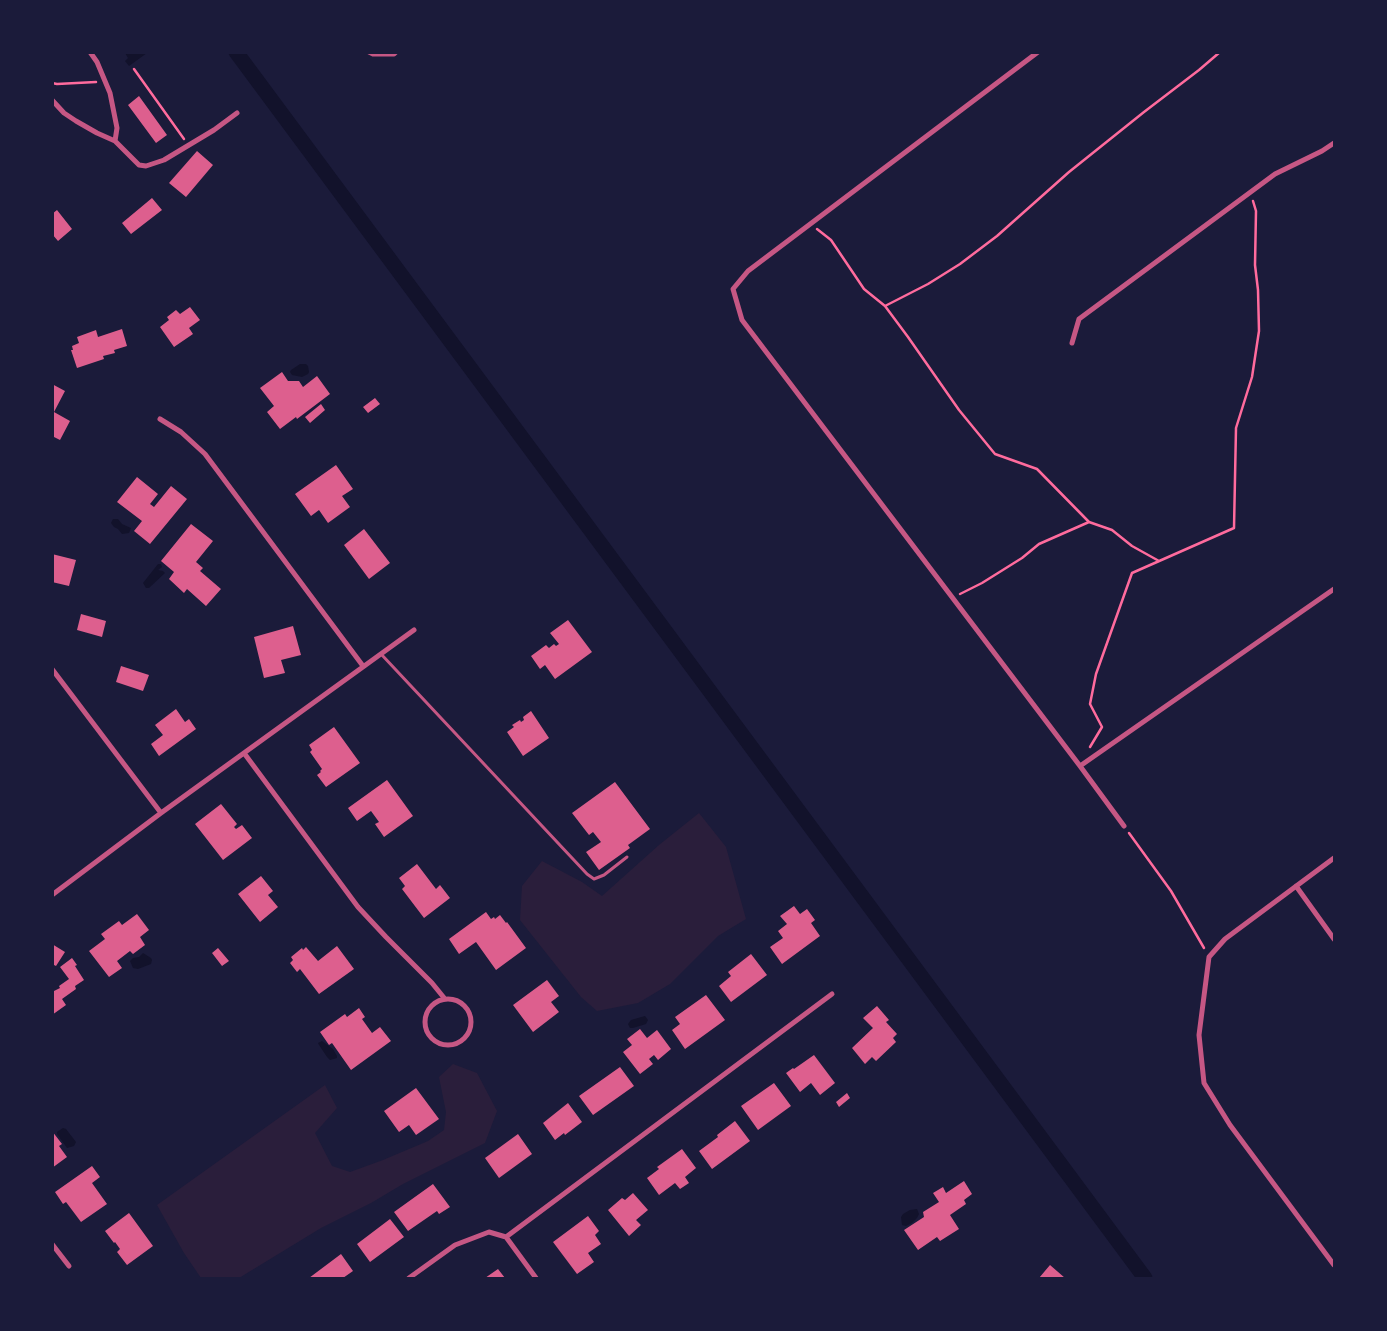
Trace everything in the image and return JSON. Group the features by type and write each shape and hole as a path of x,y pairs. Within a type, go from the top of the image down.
{"street":[{"path":"90,52 97,62 110,93 117,128 115,141"},
{"path":"371,53 394,54 396,52"},
{"path":"1038,52 748,270 733,289 742,320 1124,826"},
{"path":"52,100 64,113 97,133 115,141 139,165 146,166 164,160 214,130 237,113"},
{"path":"1072,343 1079,319 1276,174 1334,143"},
{"path":"160,419 182,432 205,454 363,666"},
{"path":"1080,766 1334,589"},
{"path":"52,896 244,753 414,630"},
{"path":"52,668 161,814"},
{"path":"244,753 358,907 432,983 445,999"},
{"path":"1334,858 1224,939 1209,957 1199,1035 1204,1083 1230,1126 1334,1265"},
{"path":"1296,886 1334,939"},
{"path":"506,1237 832,994"},
{"path":"445,999 452,999 465,1006 471,1019 468,1034 456,1043 442,1044 435,1040 426,1026 427,1013 432,1006 445,999"},
{"path":"409,1278 455,1245 489,1232 506,1237 536,1278"},
{"path":"52,1244 69,1266"}],"lane":[{"path":"380,654 587,874 594,879 604,876 627,857"}],"path":[{"path":"885,306 928,284 960,264 997,236 1069,172 1220,52"},
{"path":"134,69 189,145"},
{"path":"52,83 105,82"},
{"path":"1088,750 1102,727 1090,704 1096,674 1132,573 1234,528 1236,428 1252,377 1259,331 1255,265 1256,212 1251,193"},
{"path":"810,223 831,240 864,289 885,306 959,410 995,454 1037,469 1090,522 1112,530 1132,546 1159,561"},
{"path":"952,598 982,583 1022,558 1040,544 1090,522"},
{"path":"1124,826 1171,891 1209,957"}],"shaded area":[{"path":"125,53 147,53 129,66 125,61 128,58"},
{"path":"300,364 308,366 308,374 302,377 292,375 291,370"},
{"path":"113,519 118,519 122,524 131,528 129,533 122,534 114,527 111,523"},
{"path":"158,564 161,564 162,567 158,570 165,573 149,588 146,588 143,583"},
{"path":"699,813 726,847 746,919 718,936 670,984 638,1003 597,1011 581,997 520,920 522,886 542,861 582,882 602,896 659,845"},
{"path":"143,953 151,958 151,964 138,969 133,968 130,961"},
{"path":"645,1016 648,1020 646,1024 630,1028 628,1024 631,1020"},
{"path":"322,1041 333,1049 337,1058 330,1060 327,1057 318,1043"},
{"path":"453,1064 477,1073 497,1111 485,1143 321,1228 239,1278 201,1278 184,1253 157,1205 325,1085 337,1108 315,1133 332,1166 350,1172 428,1141 444,1130 446,1112 439,1077"},
{"path":"63,1128 66,1129 76,1142 74,1146 67,1148 57,1134"},
{"path":"917,1209 919,1214 917,1218 906,1226 902,1225 901,1217 903,1214"}],"building":[{"path":"139,96 167,135 156,143 128,105"},
{"path":"197,151 213,165 186,197 169,183"},
{"path":"152,198 162,210 131,234 122,223"},
{"path":"57,210 72,229 58,241 52,234 52,214"},
{"path":"190,307 200,320 189,328 193,334 174,347 160,327 169,320 167,317 176,310 180,314"},
{"path":"122,329 127,346 114,350 115,353 103,356 104,359 77,368 71,350 73,350 72,346 79,343 77,337 96,330 98,337"},
{"path":"282,372 288,381 299,381 303,387 317,376 330,394 297,419 296,417 280,429 267,412 274,406 260,388"},
{"path":"52,384 65,391 54,412 70,421 60,440 52,436"},
{"path":"375,398 380,404 368,413 363,407"},
{"path":"321,404 325,410 310,423 305,417"},
{"path":"336,465 353,489 342,496 350,507 328,523 319,510 311,516 295,494"},
{"path":"137,477 158,494 150,504 154,507 171,486 187,499 150,544 134,531 142,521 117,502"},
{"path":"191,524 213,541 196,562 203,568 200,571 221,589 206,606 187,589 184,593 169,579 174,572 161,561"},
{"path":"364,529 390,563 369,579 344,545"},
{"path":"52,554 76,560 69,586 52,582"},
{"path":"81,614 106,621 102,637 77,630"},
{"path":"568,620 592,652 555,679 545,665 540,669 531,656 546,645 549,648 554,644 556,646 559,644 550,633"},
{"path":"293,626 301,655 281,660 285,673 264,678 254,637"},
{"path":"121,666 149,675 143,691 116,682"},
{"path":"176,709 185,722 189,719 196,729 159,756 151,744 163,735 155,725"},
{"path":"531,711 549,738 523,756 507,732 514,727 512,725 520,720 521,722 524,720 523,717"},
{"path":"334,727 360,763 326,787 317,775 322,769 310,752 312,750 309,745"},
{"path":"387,780 413,816 384,837 375,824 379,822 371,811 357,821 348,808"},
{"path":"615,782 650,829 628,845 630,848 599,870 586,852 601,842 593,832 589,835 572,813"},
{"path":"221,804 237,824 234,827 236,829 242,825 252,838 223,860 195,824"},
{"path":"417,864 436,889 440,885 450,898 424,918 402,889 405,886 399,878"},
{"path":"261,876 273,891 268,895 278,907 260,922 238,894"},
{"path":"794,906 800,914 807,909 815,920 811,923 820,936 782,964 770,947 783,938 778,931 787,924 780,916"},
{"path":"486,912 491,919 494,917 495,919 500,915 526,948 496,970 476,942 459,954 449,939"},
{"path":"137,914 149,930 140,937 145,945 133,954 130,951 117,961 122,968 109,977 89,951 105,939 101,934 119,921 122,925"},
{"path":"52,944 65,952 56,966 52,964"},
{"path":"337,946 354,969 319,994 300,969 297,972 290,963 293,960 291,957 306,947 318,961"},
{"path":"218,948 229,961 222,966 212,953"},
{"path":"751,954 767,975 731,1002 719,986 731,976 728,972"},
{"path":"72,958 84,980 75,986 76,989 62,999 66,1005 52,1015 52,992 60,988 59,986 69,979 60,967"},
{"path":"547,980 559,996 551,1002 559,1012 533,1032 513,1005"},
{"path":"706,995 725,1020 685,1049 672,1030 680,1024 675,1017"},
{"path":"877,1006 889,1020 886,1022 897,1034 893,1038 896,1042 876,1061 872,1057 865,1064 852,1048 873,1028 863,1018"},
{"path":"359,1008 365,1017 362,1019 372,1033 380,1027 391,1041 351,1070 332,1043 329,1045 320,1032 345,1014 347,1017"},
{"path":"640,1029 647,1038 657,1030 671,1049 658,1060 654,1055 649,1059 653,1064 640,1074 623,1052 632,1045 627,1039"},
{"path":"814,1055 835,1083 820,1095 811,1083 800,1092 786,1073"},
{"path":"620,1067 634,1086 593,1115 579,1096"},
{"path":"774,1083 791,1106 758,1130 741,1106"},
{"path":"416,1088 439,1119 416,1135 409,1125 399,1132 384,1111"},
{"path":"847,1093 850,1098 839,1107 836,1102"},
{"path":"568,1103 582,1122 555,1140 543,1123"},
{"path":"735,1121 750,1141 712,1169 699,1151"},
{"path":"52,1131 62,1144 59,1146 67,1157 52,1168"},
{"path":"518,1134 532,1154 499,1178 485,1158"},
{"path":"682,1149 696,1168 685,1177 689,1183 680,1189 675,1183 659,1195 647,1178 659,1169 657,1167"},
{"path":"92,1166 100,1177 92,1183 107,1204 81,1222 66,1202 63,1204 55,1192"},
{"path":"964,1181 972,1194 964,1200 966,1204 950,1215 959,1229 940,1241 937,1237 918,1250 904,1230 924,1217 923,1212 939,1202 933,1193 943,1187 946,1193"},
{"path":"433,1184 450,1207 439,1214 437,1211 408,1231 394,1212"},
{"path":"633,1193 648,1210 636,1220 641,1225 629,1236 608,1210 622,1198 625,1200"},
{"path":"129,1213 153,1246 127,1265 117,1252 120,1249 105,1231"},
{"path":"588,1216 599,1231 595,1235 601,1244 588,1253 594,1262 577,1274 553,1242"},
{"path":"390,1219 404,1237 370,1262 357,1244"},
{"path":"341,1254 353,1271 343,1278 309,1278"},
{"path":"1050,1265 1065,1278 1039,1278"},
{"path":"498,1269 505,1278 485,1278"}],"waterway":[{"path":"236,52 1145,1278"}]}
